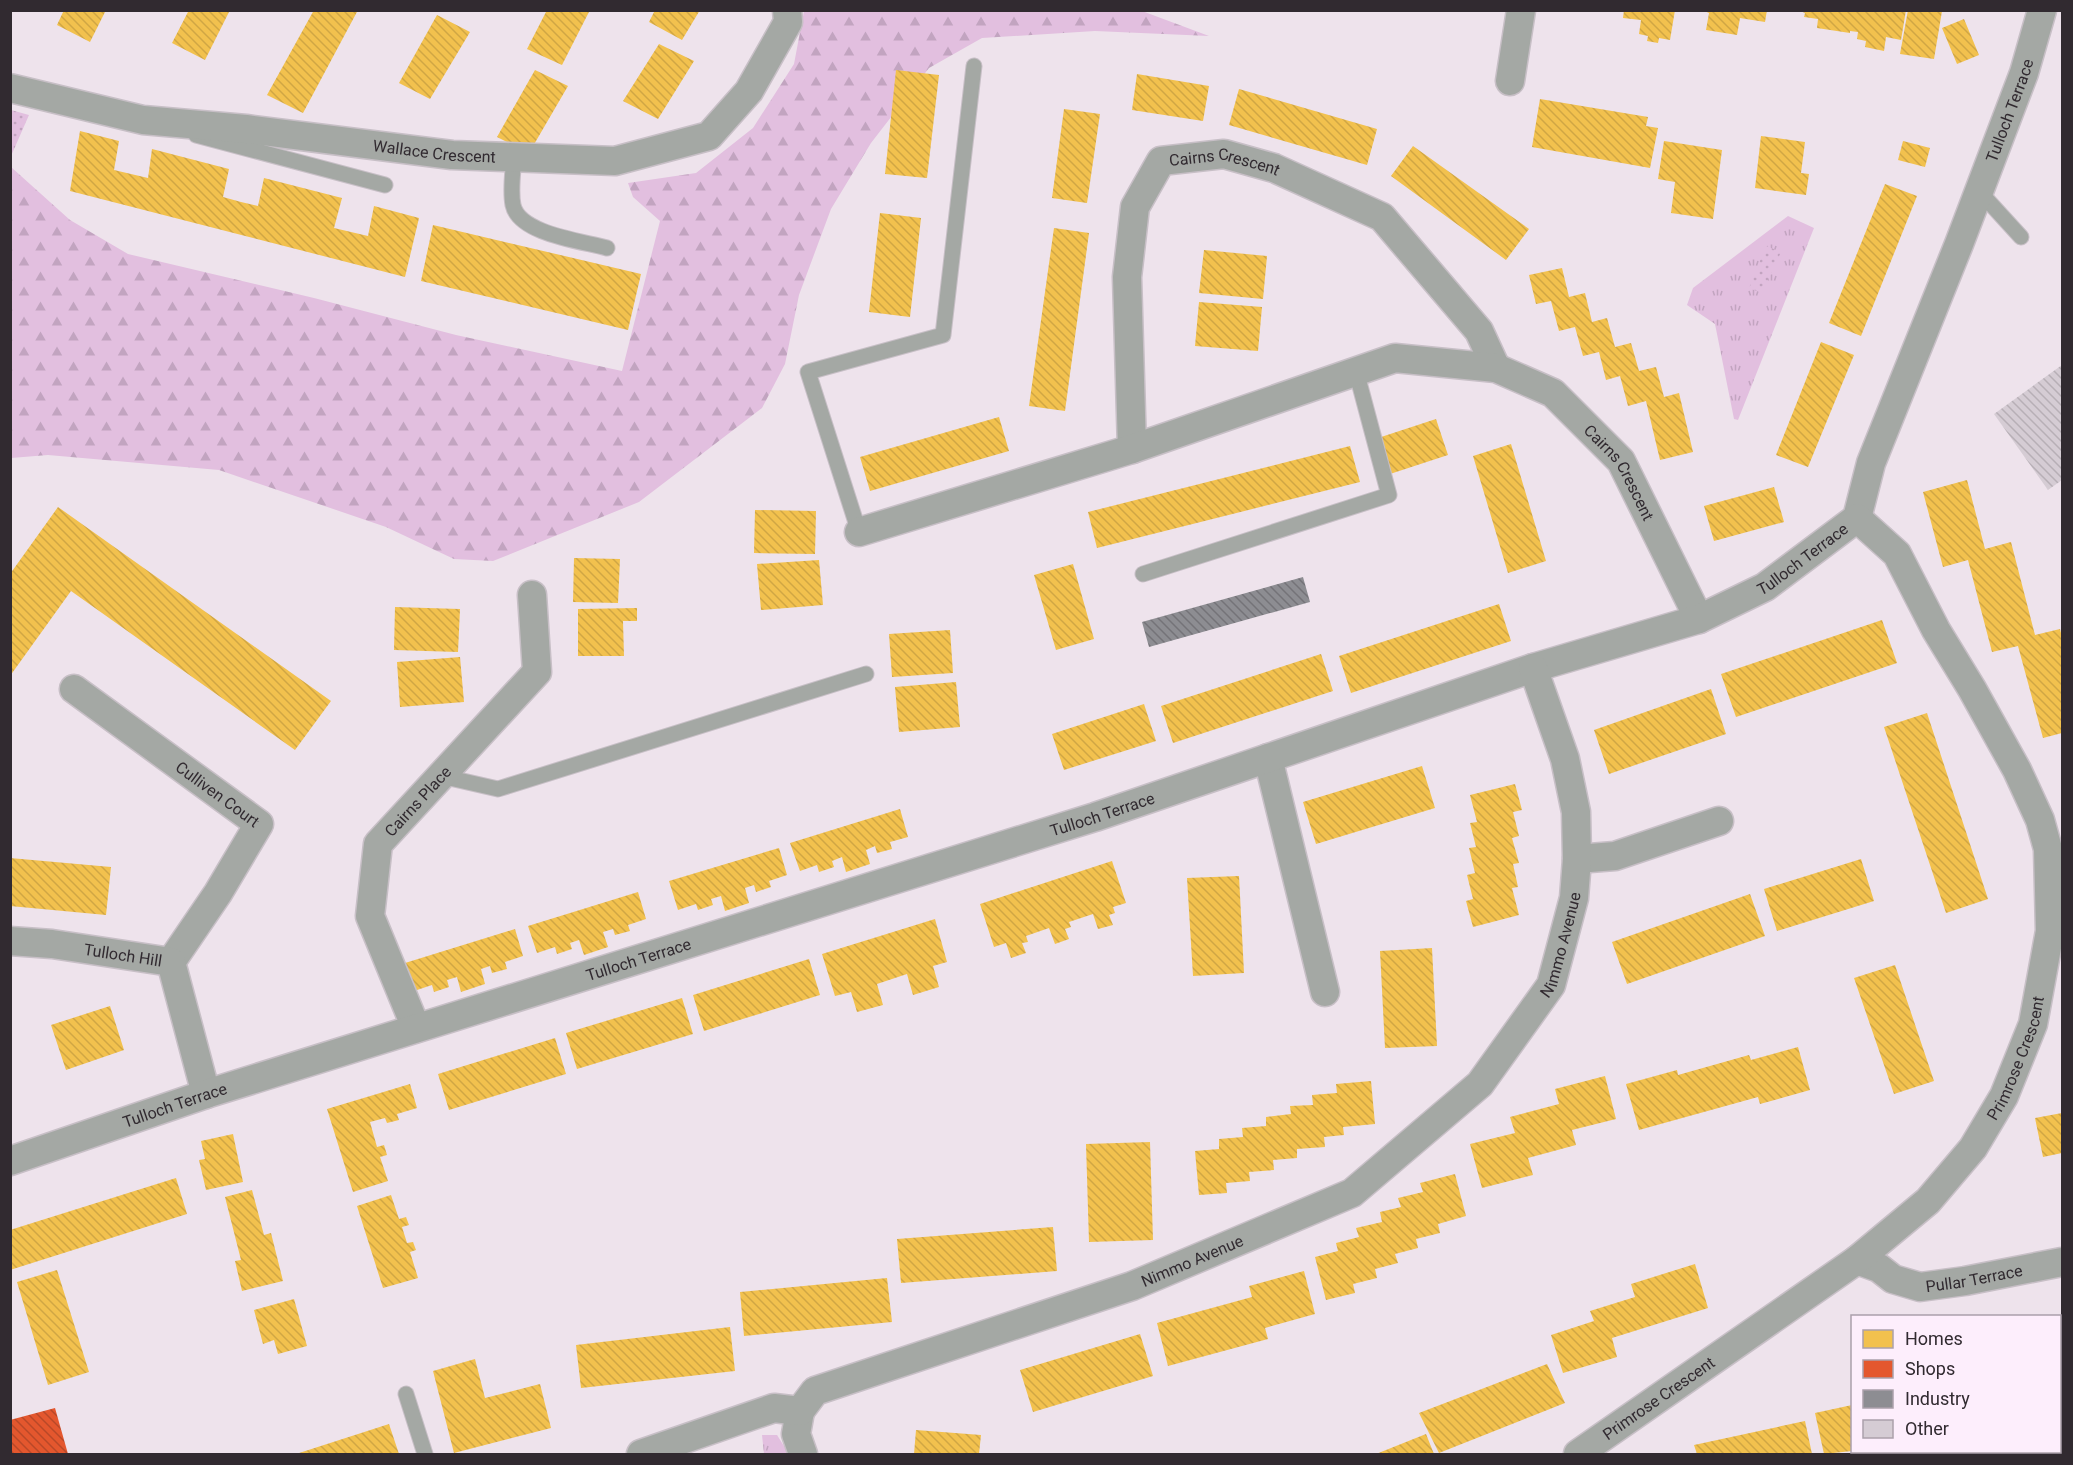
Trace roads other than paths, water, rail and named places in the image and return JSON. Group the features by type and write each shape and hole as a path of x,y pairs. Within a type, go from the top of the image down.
{"street":[{"name":"Wallace Crescent","path":"10,88 143,120 246,129 452,155 615,162 709,136 749,91 788,22 787,10"},
{"path":"1510,81 1521,10"},
{"name":"Tulloch Terrace","path":"10,1161 206,1094 1095,817 1533,668 1699,619 1765,588 1857,518 1871,463 2024,73 2042,10"},
{"name":"Cairns Crescent","path":"1132,449 1127,277 1135,207 1161,161 1224,154 1274,168 1382,217 1479,331 1496,368"},
{"name":"Cairns Crescent","path":"859,532 1132,449 1395,358 1496,368 1554,393 1621,461 1699,619"},
{"name":"Primrose Crescent","path":"1578,1455 1857,1260 1928,1201 1973,1148 2004,1096 2033,1024 2050,931 2055,847 2017,771 1972,689 1936,630 1897,554 1857,518"},
{"name":"Cairns Place","path":"416,1028 370,916 378,844 537,672 532,595"},
{"name":"Nimmo Avenue","path":"800,1411 815,1391 1132,1287 1352,1193 1480,1084 1551,986 1574,898 1578,859 1576,812 1565,759 1533,668"},
{"name":"Culliven Court","path":"74,689 259,824 218,893 171,962"},
{"path":"1268,758 1325,992"},
{"path":"1578,859 1615,856 1719,821"},
{"name":"Tulloch Hill","path":"10,940 171,962 206,1094"},
{"name":"Pullar Terrace","path":"1857,1260 1879,1268 1893,1280 1920,1287 1965,1281 2062,1262"},
{"path":"641,1455 774,1408 800,1411 796,1434 802,1455"}],"lane":[{"path":"859,532 808,372 943,335 974,66"},
{"path":"143,120 247,150 385,185"},
{"path":"513,158 513,207 519,219 540,230 607,248"},
{"path":"1979,191 2021,237"},
{"path":"1143,574 1389,495 1356,371"},
{"path":"441,776 498,789 866,674"},
{"path":"406,1394 425,1455"}]}
